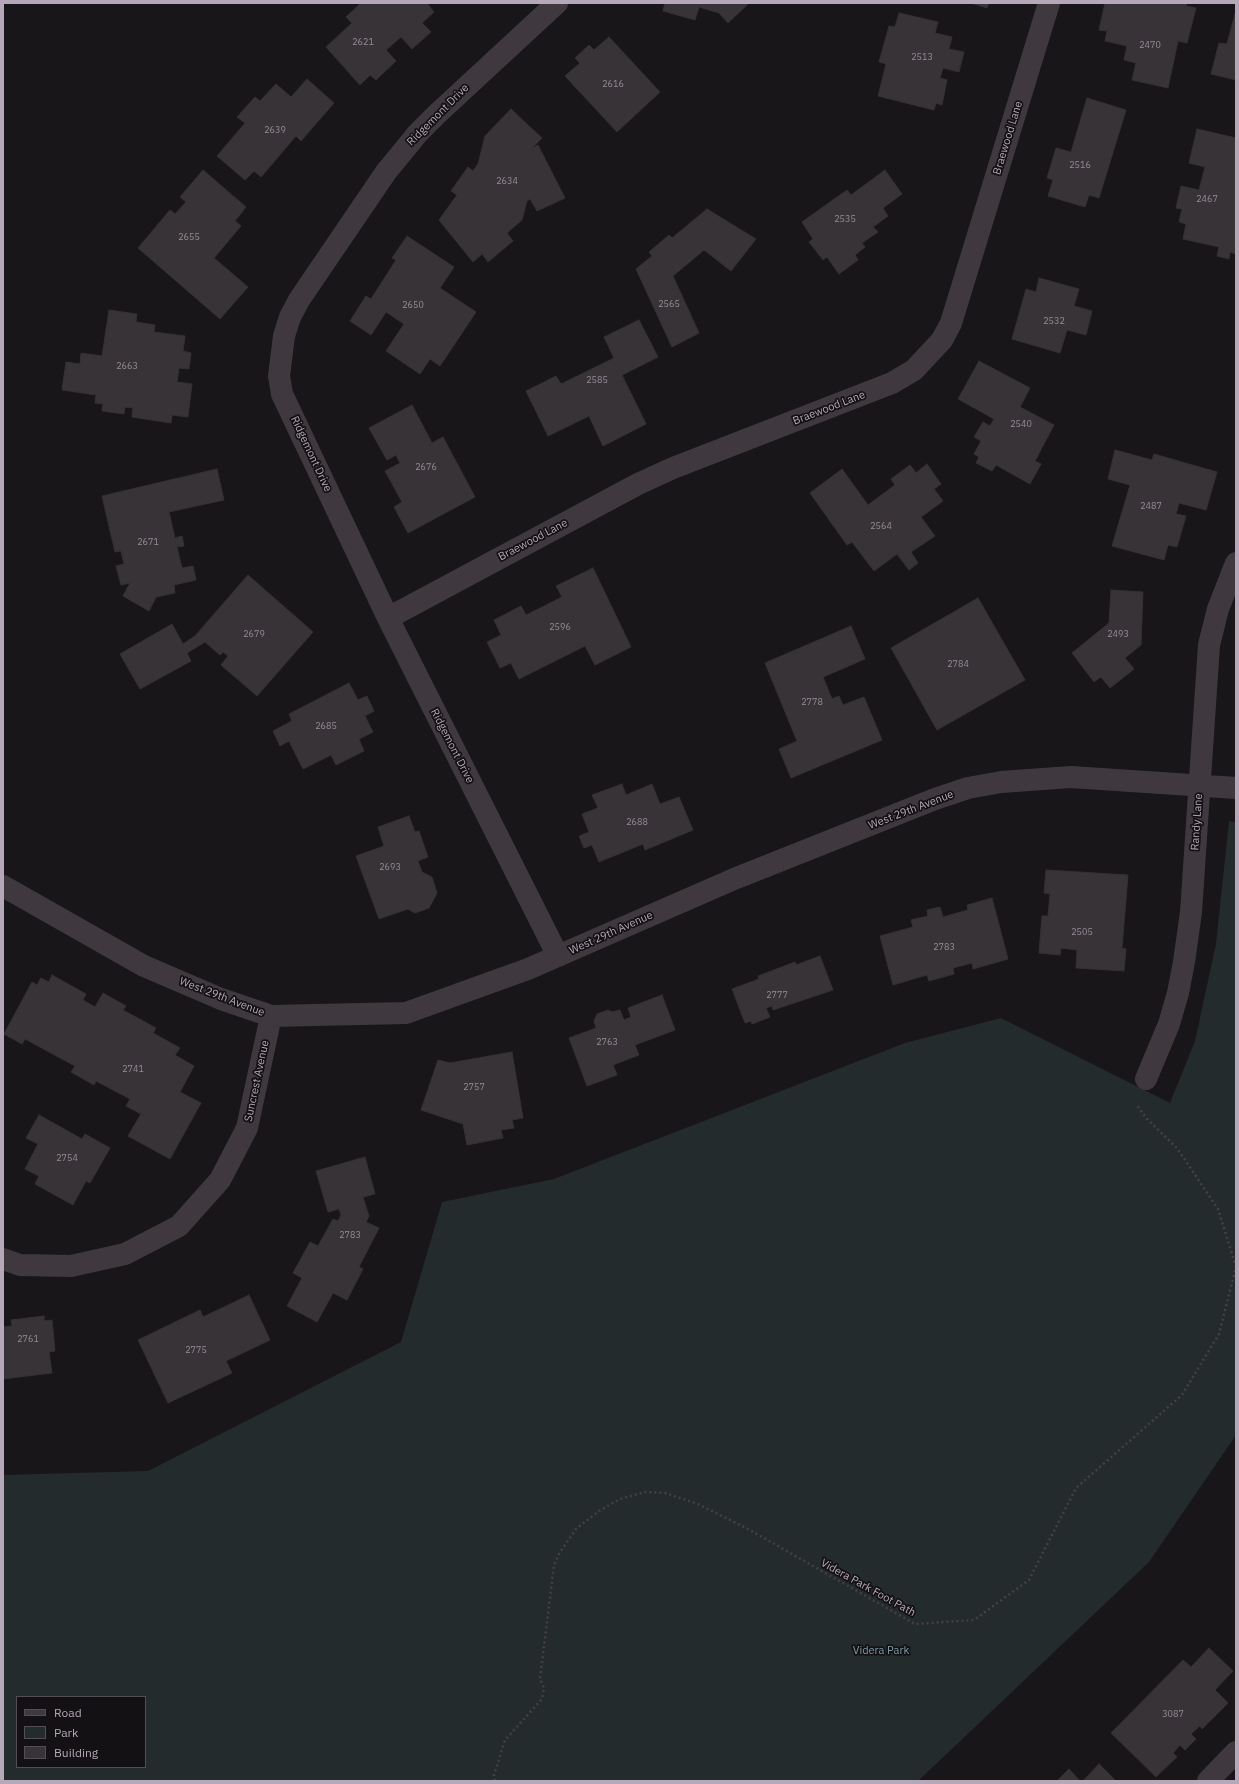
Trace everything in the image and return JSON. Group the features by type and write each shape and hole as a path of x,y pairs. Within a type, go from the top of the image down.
{"street":[{"name":"Ridgemont Drive","path":"557,3 436,115 401,153 299,300 290,317 284,336 279,376 282,394 388,618 558,956"},
{"name":"Braewood Lane","path":"388,618 673,468 892,383 914,370 942,340 951,323 1049,3"},
{"name":"Randy Lane","path":"1146,1079 1169,1024 1178,993 1184,962 1191,912 1209,645 1218,609 1236,563"},
{"name":"West 29th Avenue","path":"3,886 144,966 221,999 271,1016 406,1013 528,969 734,879 935,799 968,788 1001,782 1071,777 1236,788"},
{"name":"Suncrest Avenue","path":"3,1259 20,1265 71,1266 125,1254 179,1226 220,1180 247,1128 271,1016"},
{"path":"1208,1781 1236,1752"}],"path":[{"name":"Videra Park Foot Path","path":"495,1781 494,1775 505,1740 542,1699 544,1688 540,1679 554,1565 560,1552 576,1529 600,1511 620,1499 645,1492 665,1493 698,1504 748,1529 915,1624 974,1620 1030,1580 1076,1488 1182,1395 1219,1334 1236,1267 1218,1209 1177,1148 1147,1119 1135,1102 1146,1079"}],"green space":[{"name":"Videra Park","path":"1229,821 1236,822 1236,1435 1149,1562 918,1781 3,1781 3,1475 148,1471 401,1342 442,1202 554,1179 905,1043 1001,1018 1170,1103 1195,1041 1216,944"}],"building":[{"path":"361,3 427,3 434,12 422,23 431,32 412,49 401,37 386,50 396,61 376,80 370,75 360,85 326,47 352,23 346,17"},
{"path":"665,3 749,3 728,23 719,13 699,7 695,20 663,11"},
{"path":"971,3 989,3 987,8"},
{"path":"1105,3 1187,3 1186,6 1196,8 1187,43 1178,41 1168,88 1132,80 1136,63 1124,60 1127,46 1105,41 1107,31 1099,30"},
{"path":"1236,10 1236,80 1211,74 1219,43 1227,44"},
{"path":"899,13 938,22 935,33 952,37 949,49 964,52 959,72 943,68 940,78 947,80 942,105 936,103 934,110 878,96 886,64 879,62 889,26 895,27"},
{"path":"609,37 660,92 617,132 565,76 580,63 575,58 589,45 594,50"},
{"path":"307,79 334,103 301,141 296,136 261,177 254,171 245,180 217,156 245,123 237,117 255,97 260,101 276,84 291,97"},
{"path":"1087,98 1126,110 1099,198 1089,195 1085,207 1048,196 1053,180 1047,178 1056,148 1071,152"},
{"path":"511,109 542,138 532,148 538,145 565,198 537,211 530,199 527,201 522,220 507,233 513,241 488,262 482,254 473,262 439,220 457,195 451,191 468,167 473,171 478,164 485,136"},
{"path":"1197,129 1236,138 1236,254 1230,252 1229,259 1217,256 1219,247 1183,239 1186,224 1179,222 1182,209 1176,208 1181,186 1199,190 1205,167 1189,163"},
{"path":"203,170 246,207 235,221 241,226 214,258 248,287 220,319 138,248 170,210 175,214 186,202 180,197"},
{"path":"885,170 902,194 883,208 888,216 873,227 878,232 862,243 865,247 855,255 858,260 839,274 827,257 823,260 809,242 813,239 802,222 847,190 851,195"},
{"path":"707,209 756,239 731,271 704,250 673,276 699,333 672,347 636,269 652,256 649,252 669,235 672,238"},
{"path":"407,236 454,267 440,288 476,312 440,366 430,359 420,374 386,351 404,324 386,312 371,335 350,321 366,296 371,299 396,260 392,258"},
{"path":"1039,278 1079,289 1074,306 1092,311 1086,335 1067,330 1060,353 1012,339 1026,289 1036,292"},
{"path":"109,310 137,314 136,322 155,325 154,332 185,336 183,351 191,353 189,369 179,368 177,382 192,384 188,417 172,415 171,423 132,417 133,408 125,407 124,414 102,411 103,404 95,403 96,395 62,390 66,362 80,364 81,353 102,356"},
{"path":"639,320 658,357 622,375 646,424 603,446 589,416 548,436 526,391 556,376 561,384 614,358 604,337"},
{"path":"979,361 1030,388 1020,407 1054,425 1035,461 1041,464 1030,484 996,465 992,471 976,463 979,457 974,454 981,441 974,437 983,422 990,426 994,419 958,399"},
{"path":"412,405 432,443 443,437 475,497 408,533 394,507 402,502 385,471 400,463 396,455 387,460 369,428"},
{"path":"1115,450 1152,460 1154,454 1217,472 1206,510 1179,503 1176,514 1186,516 1177,547 1168,545 1164,560 1112,546 1130,485 1108,479"},
{"path":"927,464 941,484 934,489 943,501 921,517 935,536 911,552 918,563 909,570 897,554 874,571 852,542 847,545 810,493 842,469 868,505 895,485 891,479 910,465 916,473"},
{"path":"217,469 224,500 169,512 175,538 182,536 184,546 177,547 182,568 193,566 196,580 174,585 175,593 156,597 149,611 123,596 130,583 121,585 116,566 124,564 121,551 115,552 102,496"},
{"path":"593,568 631,647 595,665 585,646 519,679 511,663 500,668 487,642 501,635 494,620 521,606 526,615 562,597 556,586"},
{"path":"248,575 313,632 257,696 221,665 228,656 223,652 220,655 205,642 187,653 191,661 140,689 120,654 172,624 183,644 195,636"},
{"path":"1111,590 1143,592 1141,645 1125,658 1134,669 1110,688 1101,677 1094,682 1072,653 1109,623"},
{"path":"978,598 1025,680 937,730 891,648"},
{"path":"851,626 865,659 823,677 832,699 839,696 843,705 864,697 882,740 791,778 779,749 797,741 765,663"},
{"path":"349,683 358,700 367,696 374,711 365,716 373,732 359,739 364,751 336,765 331,755 303,769 289,741 280,746 273,731 292,721 289,714"},
{"path":"622,784 626,795 652,784 660,804 679,797 693,830 645,850 643,844 599,862 592,845 584,848 579,836 589,832 582,814 598,808 592,795"},
{"path":"409,816 415,832 419,831 428,857 418,861 422,872 432,877 437,893 429,908 415,913 408,909 379,919 356,856 384,846 378,827"},
{"path":"1046,870 1128,875 1122,948 1126,949 1124,971 1076,968 1077,950 1061,948 1060,955 1039,953 1042,916 1048,916 1050,894 1044,893"},
{"path":"992,898 1008,959 973,969 972,963 953,968 954,974 929,981 927,975 893,985 880,936 913,927 911,920 928,916 927,910 940,907 943,917 968,910 967,905"},
{"path":"820,956 833,990 773,1010 772,1006 766,1008 770,1017 752,1024 751,1021 745,1023 732,989 759,979 758,976 795,962 796,965"},
{"path":"52,975 86,994 83,1000 95,1007 103,993 126,1006 123,1010 156,1028 153,1033 180,1048 175,1055 194,1066 180,1092 201,1103 170,1159 128,1136 141,1114 126,1106 130,1099 96,1081 94,1085 71,1072 75,1066 25,1039 22,1044 4,1034 32,982 37,985 41,978 49,982"},
{"path":"662,995 675,1030 635,1045 639,1055 613,1065 617,1075 587,1086 569,1038 596,1028 594,1021 597,1014 608,1010 612,1012 620,1010 624,1020 631,1017 628,1008"},
{"path":"512,1052 523,1118 512,1120 514,1128 501,1130 503,1138 467,1145 463,1124 421,1110 438,1060 450,1063"},
{"path":"39,1115 82,1139 85,1134 110,1148 90,1183 86,1181 73,1205 35,1184 39,1176 25,1169 38,1144 26,1138"},
{"path":"365,1157 375,1194 363,1197 369,1216 366,1222 379,1228 359,1267 363,1269 347,1300 333,1293 317,1322 287,1306 302,1278 293,1273 310,1242 318,1246 333,1219 338,1221 341,1215 339,1209 328,1212 316,1171"},
{"path":"249,1295 270,1340 226,1361 232,1373 168,1403 138,1340 200,1310 203,1317"},
{"path":"44,1316 44,1321 52,1320 55,1351 49,1352 52,1373 3,1379 3,1327 12,1326 11,1320"},
{"path":"1209,1648 1233,1671 1215,1690 1228,1703 1202,1729 1200,1726 1191,1734 1196,1739 1185,1750 1180,1745 1173,1753 1177,1757 1156,1777 1111,1733 1183,1660 1191,1667"},
{"path":"1099,1764 1116,1781 1083,1781"},
{"path":"1069,1769 1080,1781 1057,1781"}]}
